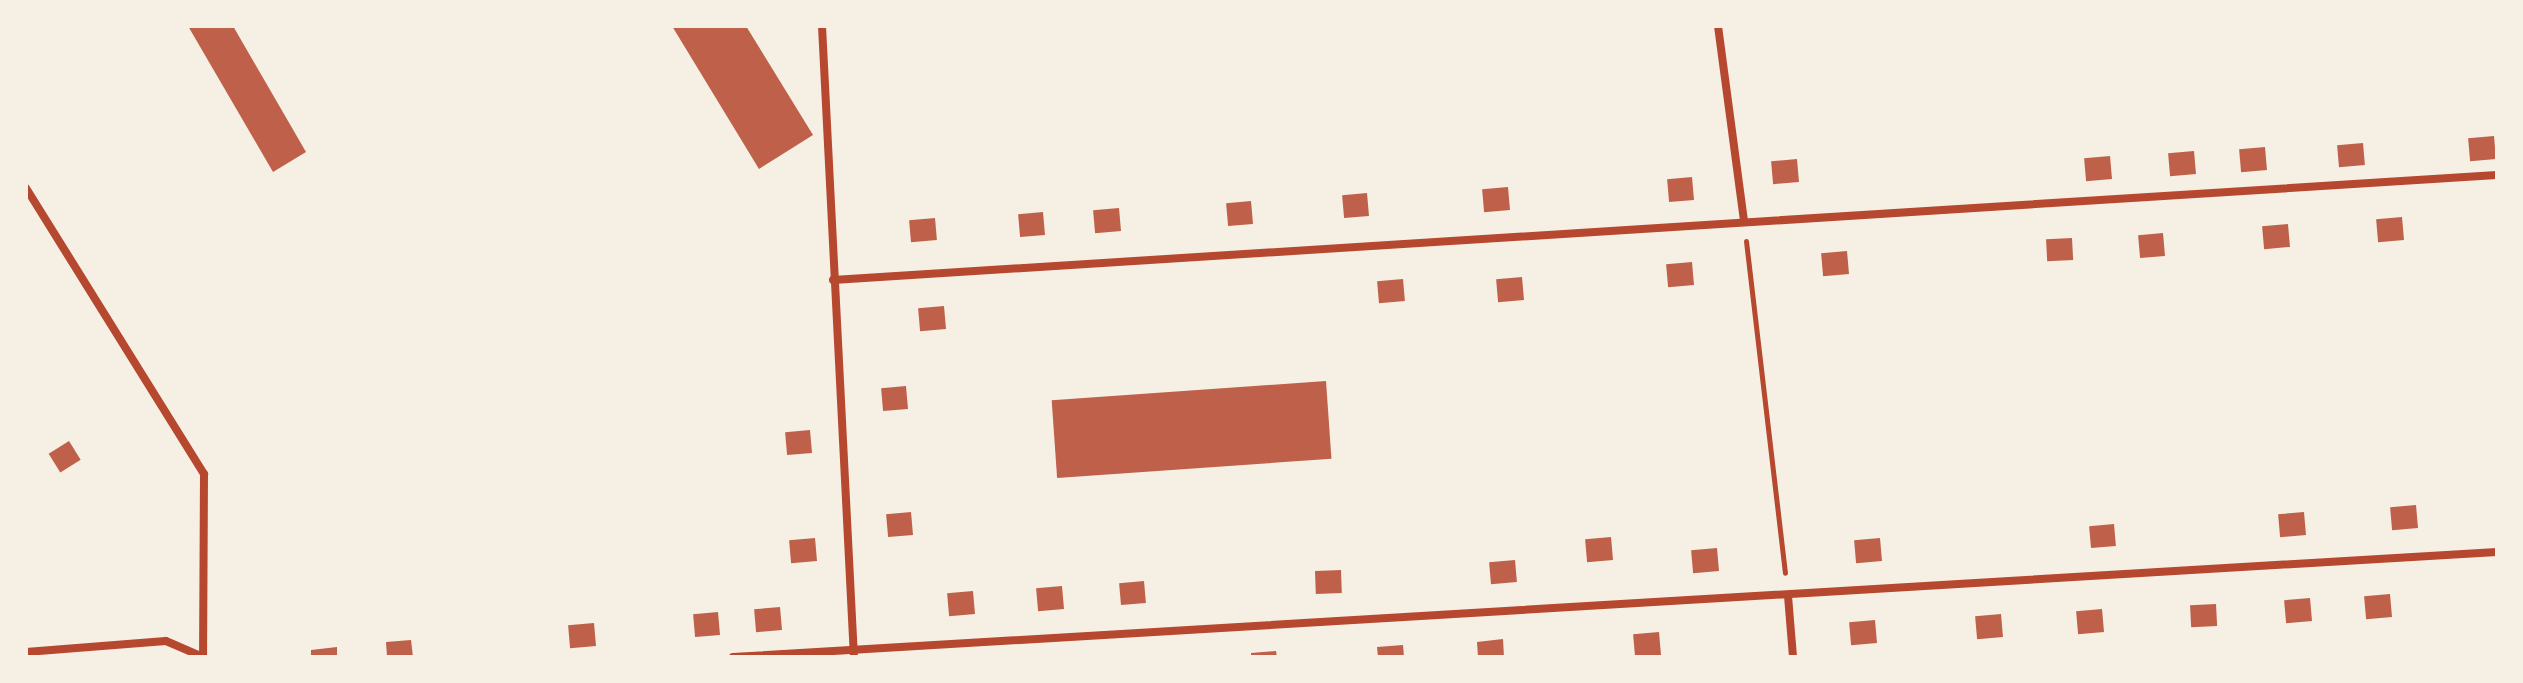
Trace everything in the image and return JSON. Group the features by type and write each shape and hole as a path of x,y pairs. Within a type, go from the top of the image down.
{"street":[{"path":"822,26 853,653"},
{"path":"1718,26 1744,221"},
{"path":"833,280 2497,175"},
{"path":"26,188 204,474 203,656 166,641 26,652"},
{"path":"733,657 853,653 2497,552"},
{"path":"1788,596 1793,657"}],"path":[{"path":"1744,221 1788,596"}],"building":[{"path":"188,26 233,26 306,152 273,172"},
{"path":"672,26 746,26 813,135 759,169"},
{"path":"2494,136 2496,159 2470,161 2468,138"},
{"path":"2363,143 2365,165 2339,167 2337,145"},
{"path":"2265,147 2267,170 2241,172 2239,149"},
{"path":"2194,151 2196,174 2170,176 2168,153"},
{"path":"2110,156 2112,179 2086,181 2084,158"},
{"path":"1797,159 1799,182 1773,184 1771,161"},
{"path":"1692,177 1694,200 1669,202 1667,179"},
{"path":"1508,187 1510,210 1484,212 1482,189"},
{"path":"1367,193 1369,216 1344,218 1342,195"},
{"path":"1251,201 1253,224 1228,226 1226,203"},
{"path":"1119,208 1121,231 1095,233 1093,210"},
{"path":"1043,212 1045,235 1020,237 1018,214"},
{"path":"2402,217 2404,240 2378,242 2376,219"},
{"path":"935,218 937,240 911,242 909,220"},
{"path":"2288,224 2290,247 2264,249 2262,226"},
{"path":"2163,233 2165,256 2140,258 2138,235"},
{"path":"2072,238 2073,260 2047,261 2046,239"},
{"path":"1847,251 1849,274 1823,276 1821,253"},
{"path":"1692,262 1694,285 1668,287 1666,264"},
{"path":"1522,277 1524,300 1498,302 1496,279"},
{"path":"1403,279 1405,301 1379,303 1377,281"},
{"path":"944,306 946,329 920,331 918,308"},
{"path":"1326,381 1331,459 1057,478 1052,400"},
{"path":"906,386 908,409 883,411 881,388"},
{"path":"810,430 812,453 787,455 785,432"},
{"path":"69,441 81,460 60,472 49,454"},
{"path":"2416,505 2418,528 2392,530 2390,507"},
{"path":"911,512 913,535 888,537 886,514"},
{"path":"2304,512 2306,535 2280,537 2278,514"},
{"path":"2114,524 2116,546 2091,548 2089,526"},
{"path":"1611,537 1613,560 1587,562 1585,539"},
{"path":"815,538 817,561 791,563 789,540"},
{"path":"1880,538 1882,561 1856,563 1854,540"},
{"path":"1717,548 1719,571 1693,573 1691,550"},
{"path":"1515,560 1517,582 1491,584 1489,562"},
{"path":"1341,570 1342,593 1316,594 1315,571"},
{"path":"1144,581 1146,603 1121,605 1119,583"},
{"path":"1062,586 1064,609 1038,611 1036,588"},
{"path":"973,591 975,614 949,616 947,593"},
{"path":"2390,594 2392,617 2366,619 2364,596"},
{"path":"2310,598 2312,621 2286,623 2284,600"},
{"path":"2216,604 2217,626 2191,627 2190,605"},
{"path":"780,607 782,630 756,632 754,609"},
{"path":"2102,609 2104,632 2078,634 2076,611"},
{"path":"718,612 720,635 695,637 693,614"},
{"path":"2001,614 2003,637 1977,639 1975,616"},
{"path":"1875,620 1877,643 1851,645 1849,622"},
{"path":"594,623 596,646 570,648 568,625"},
{"path":"1659,632 1661,655 1635,657 1633,634"},
{"path":"1503,639 1504,657 1478,657 1477,642"},
{"path":"411,640 413,657 387,657 386,642"},
{"path":"1403,645 1404,657 1378,657 1377,647"},
{"path":"337,647 337,657 311,657 311,650"},
{"path":"1276,651 1277,657 1251,657 1251,653"}]}
